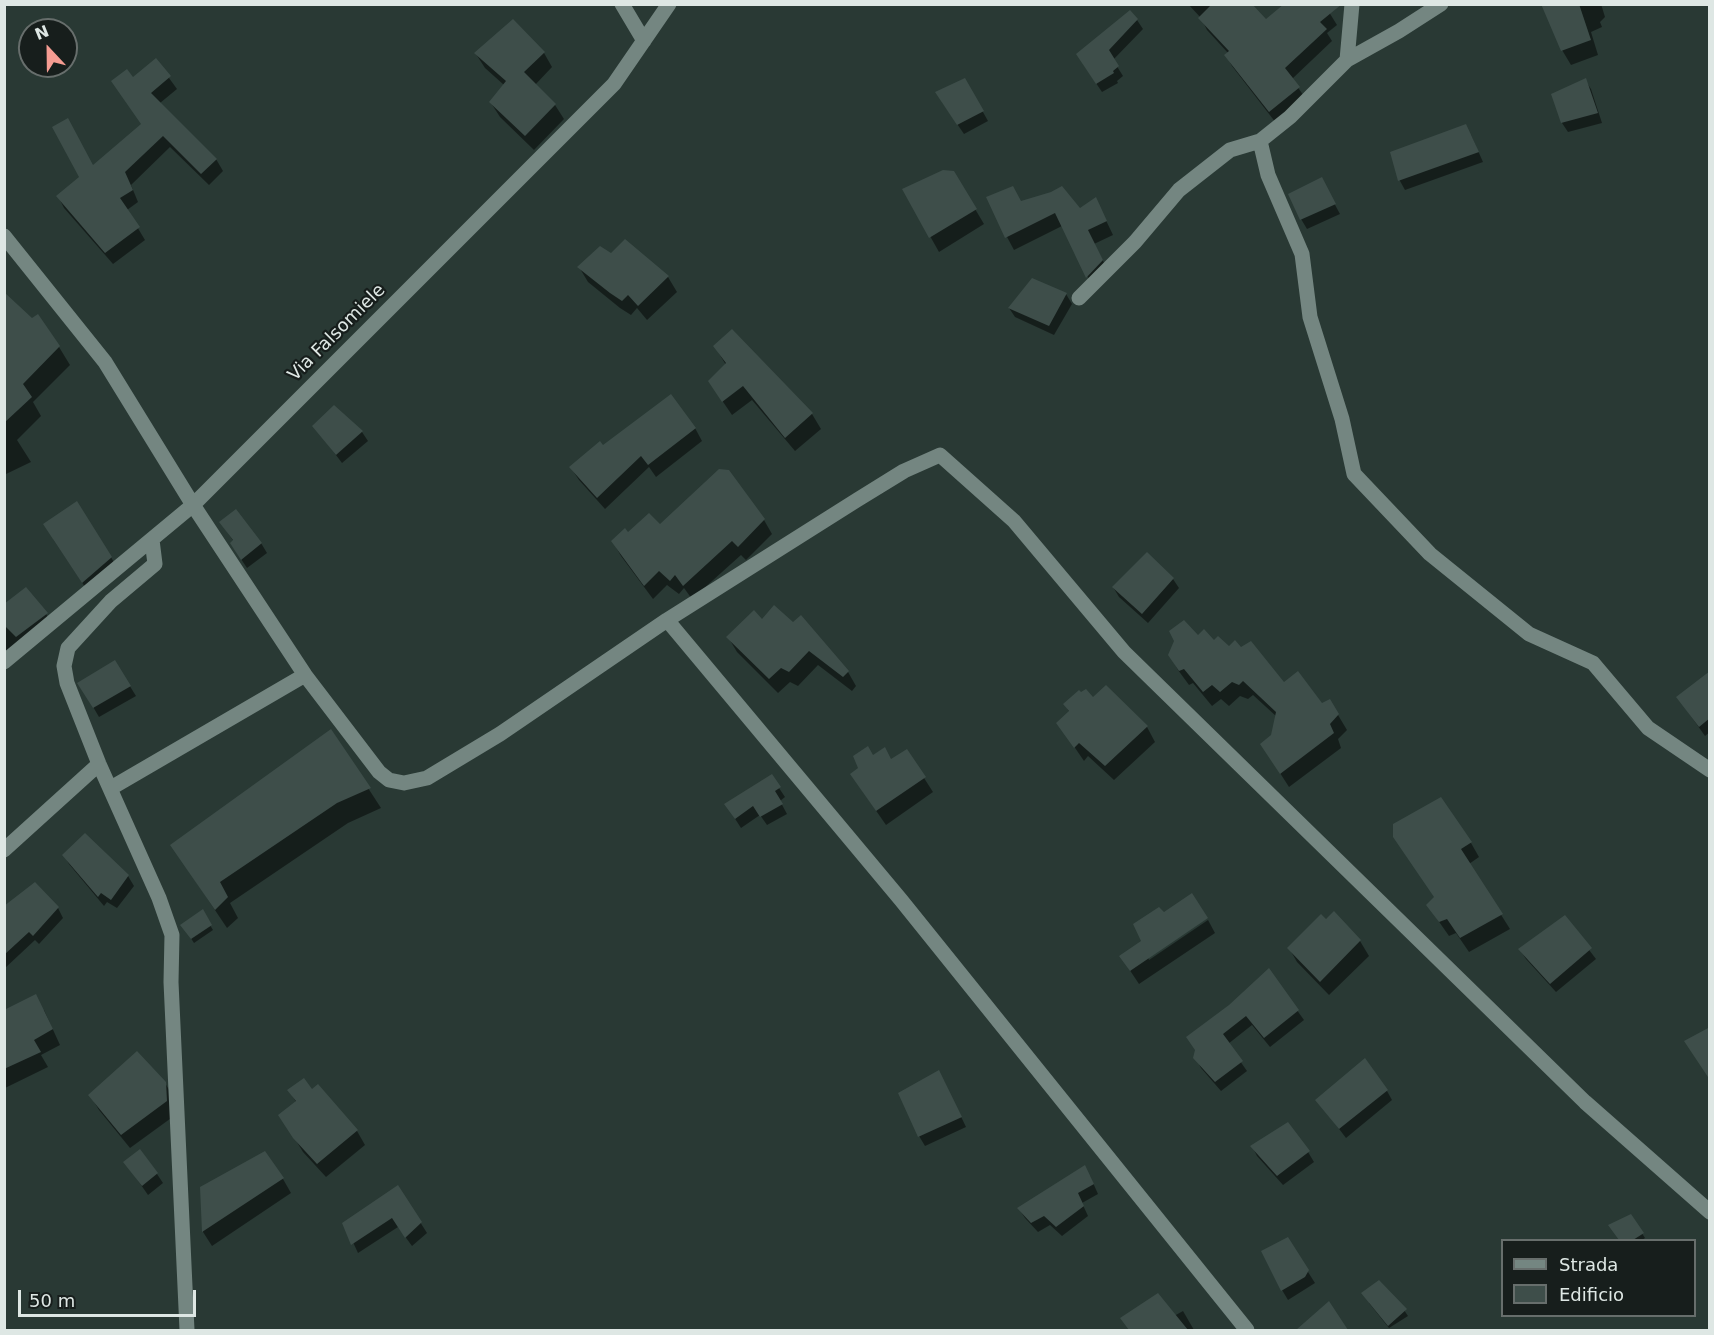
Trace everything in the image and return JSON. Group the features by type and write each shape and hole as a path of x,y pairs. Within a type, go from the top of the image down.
{"street":[{"path":"622,4 644,41"},
{"name":"Via Falsomiele","path":"4,662 193,505 614,84 669,4"},
{"path":"1347,60 1352,4"},
{"path":"1080,298 1135,242 1179,190 1230,150 1260,141 1290,117 1347,60 1441,4"},
{"path":"1260,141 1268,175 1302,254 1310,317 1341,419 1354,474 1430,554 1529,634 1593,663 1648,728 1710,770"},
{"path":"4,236 105,362 193,505 305,675 379,772 389,780 404,783 427,778 500,734 667,620 904,471 940,455 1014,521 1124,652 1577,1094 1710,1212"},
{"path":"152,540 155,564 111,601 68,648 64,666 67,683 99,764 159,898 172,935 171,982 187,1330"},
{"path":"667,620 901,900 1247,1330"},
{"path":"111,789 305,675"},
{"path":"4,850 99,764"}],"building":[{"path":"1212,4 1252,4 1266,19 1284,4 1342,4 1320,22 1327,29 1285,68 1300,87 1269,112 1224,55 1229,51 1198,18"},
{"path":"1541,4 1579,4 1591,40 1561,51"},
{"path":"1130,10 1138,19 1109,50 1119,66 1113,71 1114,73 1096,84 1076,54"},
{"path":"513,19 545,52 524,72 556,104 525,136 489,102 506,81 474,53"},
{"path":"156,58 171,76 151,93 217,159 201,174 163,136 125,172 133,190 120,198 140,227 105,253 56,196 79,177 52,127 68,118 93,165 141,124 111,81 127,69 133,77"},
{"path":"965,78 984,111 957,125 935,92"},
{"path":"1586,78 1598,113 1561,123 1551,94"},
{"path":"1466,124 1479,152 1398,181 1390,152"},
{"path":"943,170 954,171 977,209 929,238 902,189"},
{"path":"1322,177 1336,204 1300,220 1288,194"},
{"path":"1013,186 1021,201 1051,192 1062,186 1080,208 1096,197 1107,221 1088,230 1103,260 1086,278 1055,213 1005,238 986,197"},
{"path":"625,239 669,276 638,306 628,295 622,301 577,267 600,246 611,253"},
{"path":"1032,278 1067,293 1049,326 1008,308"},
{"path":"4,292 32,318 38,314 60,346 23,384 32,397 4,423"},
{"path":"732,329 813,413 785,438 743,386 722,402 708,381 726,363 713,346"},
{"path":"671,394 696,428 648,465 641,456 597,498 569,467 600,441 603,445"},
{"path":"334,405 363,431 336,455 312,426"},
{"path":"719,469 729,470 765,519 738,547 732,541 683,586 675,575 670,581 659,571 644,586 611,541 625,528 628,532 649,513 660,524"},
{"path":"77,501 112,557 82,583 43,524"},
{"path":"236,509 262,543 241,560 230,543 233,540 219,522"},
{"path":"1147,552 1174,578 1142,614 1112,587"},
{"path":"26,587 48,613 16,637 4,625 4,604"},
{"path":"774,605 793,622 801,615 849,671 843,677 809,651 789,672 781,668 769,679 726,637 754,610 762,619"},
{"path":"1184,620 1198,635 1204,629 1214,640 1218,636 1229,646 1235,640 1241,647 1251,641 1284,682 1298,671 1322,703 1330,699 1339,714 1330,724 1334,733 1280,774 1260,744 1271,735 1276,712 1243,681 1239,685 1232,682 1220,692 1212,685 1203,692 1184,669 1179,671 1168,655 1174,641 1169,631"},
{"path":"115,660 131,686 93,708 77,683"},
{"path":"1710,671 1710,718 1699,727 1676,697"},
{"path":"1106,685 1148,726 1105,766 1079,743 1074,748 1056,723 1069,711 1063,704 1079,690 1081,692 1086,689 1093,697"},
{"path":"331,729 371,788 337,803 220,882 228,897 215,910 170,845"},
{"path":"868,746 873,755 885,747 891,759 907,749 926,777 876,811 850,774 858,768 853,756"},
{"path":"772,774 781,787 775,791 783,804 760,817 753,806 735,819 724,804"},
{"path":"1441,797 1472,842 1461,849 1503,914 1460,938 1447,919 1439,922 1426,905 1434,897 1393,837 1393,824"},
{"path":"85,833 129,875 111,900 101,893 98,897 62,855"},
{"path":"35,882 59,907 33,936 29,932 4,955 4,906"},
{"path":"1192,893 1208,918 1130,971 1119,956 1141,941 1133,924 1159,907 1164,912"},
{"path":"203,909 212,925 191,939 180,925"},
{"path":"1334,911 1361,940 1320,982 1287,948 1321,914 1326,919"},
{"path":"1565,915 1592,948 1550,984 1518,949"},
{"path":"1269,968 1299,1010 1264,1038 1246,1016 1223,1034 1243,1061 1215,1082 1193,1058 1195,1050 1186,1037 1229,1005"},
{"path":"36,994 53,1029 34,1040 41,1052 4,1069 4,1010"},
{"path":"1710,1027 1710,1080 1684,1041"},
{"path":"137,1051 166,1082 167,1101 121,1135 88,1095"},
{"path":"1365,1058 1388,1090 1339,1129 1315,1100"},
{"path":"939,1070 962,1117 918,1137 898,1093"},
{"path":"304,1078 312,1089 318,1084 358,1130 317,1164 293,1138 278,1115 296,1101 287,1090"},
{"path":"1288,1122 1310,1151 1277,1176 1250,1146"},
{"path":"140,1149 158,1173 142,1186 123,1162"},
{"path":"265,1151 284,1178 202,1232 200,1187"},
{"path":"1085,1165 1094,1184 1078,1193 1084,1206 1056,1227 1044,1216 1031,1223 1017,1208"},
{"path":"398,1185 422,1222 405,1238 392,1218 351,1245 342,1223"},
{"path":"1631,1214 1644,1233 1635,1239 1618,1239 1608,1225"},
{"path":"1288,1237 1309,1270 1305,1277 1281,1291 1261,1251"},
{"path":"1379,1280 1407,1309 1388,1326 1361,1293"},
{"path":"1158,1293 1188,1330 1129,1330 1120,1318"},
{"path":"1329,1301 1348,1330 1296,1330"}]}
